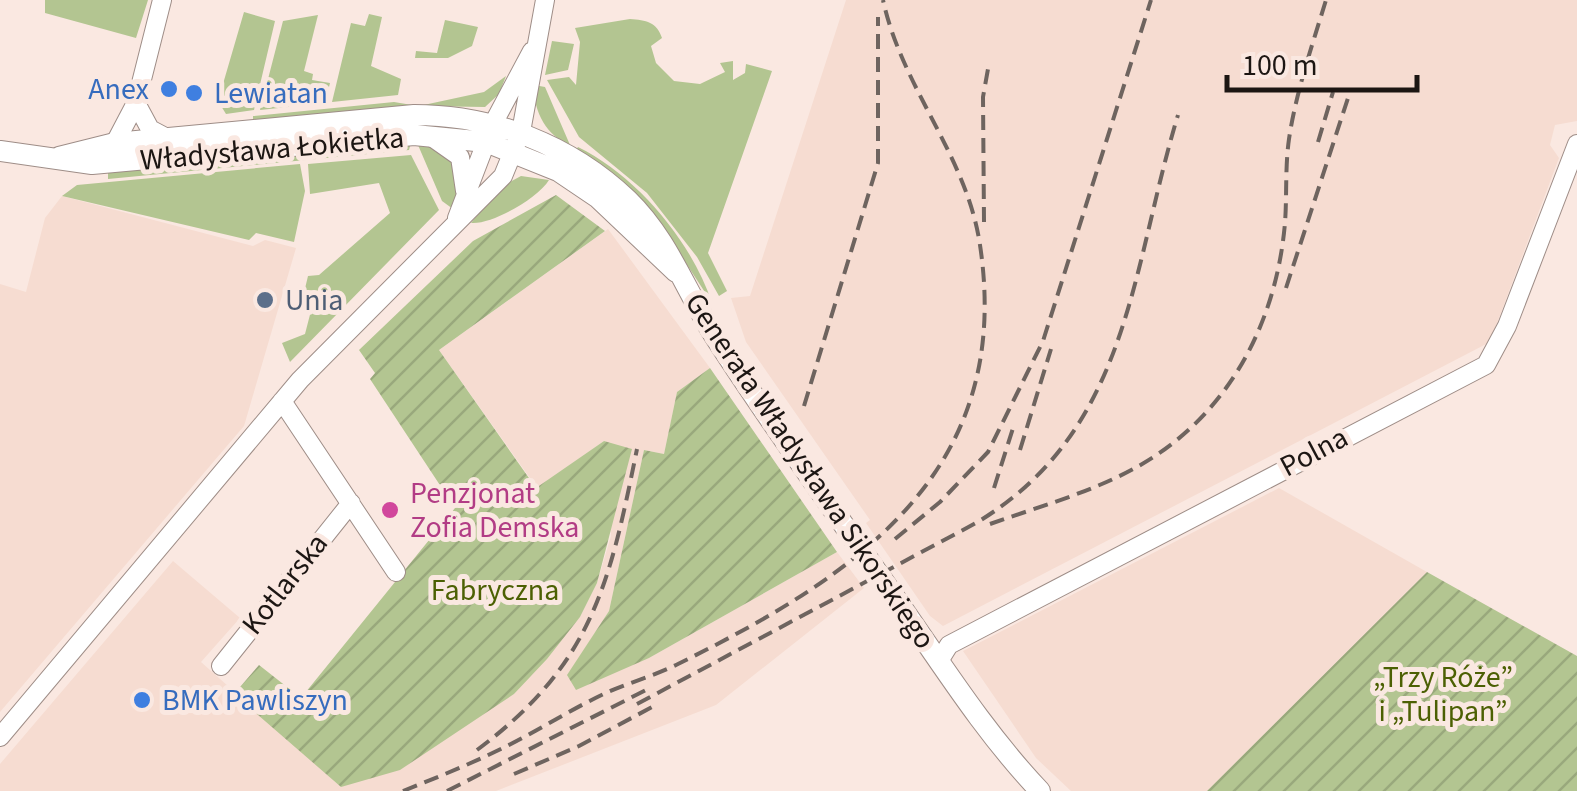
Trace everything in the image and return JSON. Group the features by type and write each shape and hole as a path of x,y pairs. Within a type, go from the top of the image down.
{"main road":[{"name":"Władysława Łokietka","path":"59,156 115,142 414,115 449,115 518,142"},
{"name":"Władysława Łokietka","path":"0,152 59,156 92,164 490,133"},
{"name":"Generała Władysława Sikorskiego","path":"518,142 567,155 626,198 668,247 668,267 717,341 939,661 1010,758 1040,791"}],"street":[{"path":"115,142 136,103 162,0"},
{"path":"0,738 199,506 282,401 461,210 502,176 518,142 545,0"},
{"path":"461,210 490,133 533,49"},
{"path":"136,103 150,129 168,138"},
{"path":"428,136 449,146 460,157 466,174 461,210"},
{"name":"Polna","path":"939,661 949,645 1486,365 1507,326 1576,144"},
{"path":"282,401 396,572"},
{"name":"Kotlarska","path":"221,666 351,503"}],"shaded area":[{"path":"846,0 1577,0 1577,121 1555,125 1550,145 1559,158 1490,342 943,626 930,616 866,523 870,520 746,342 731,298 750,296"},
{"path":"62,196 253,246 265,240 296,248 244,426 0,712 0,284 26,292 45,218"},
{"path":"608,229 710,368 677,392 664,454 644,450 609,611 568,675 649,658 837,552 864,588 716,705 496,791 0,791 0,764 173,561 240,618 201,662 341,787 514,694 580,617 597,583 611,536 604,441 537,488 439,350"},
{"path":"1279,488 1427,572 1209,791 1071,791 1036,758 963,651"}],"green space":[{"path":"45,0 148,0 136,38 45,13"},
{"path":"244,12 275,21 254,110 226,114 218,101"},
{"path":"369,14 382,17 371,66 401,79 398,95 332,102 351,23 365,26"},
{"path":"318,15 304,71 313,74 312,80 330,83 325,103 260,110 283,21"},
{"path":"630,19 646,21 657,28 662,38 651,46 656,63 674,81 700,84 725,72 720,63 733,61 733,80 745,73 746,64 772,71 708,253 727,291 719,296 697,257 647,193 579,137 547,80 569,77 576,85 580,42 575,28"},
{"path":"445,20 478,27 472,46 448,58 415,58 416,51 437,53"},
{"path":"552,41 574,44 568,70 545,75"},
{"path":"506,76 499,94 485,107 419,106 484,92"},
{"path":"534,85 545,87 570,145 554,135 543,121"},
{"path":"394,102 412,105 253,123 253,116"},
{"path":"411,143 409,150 108,179 108,171"},
{"path":"418,145 431,145 452,157 459,193 453,209 442,201"},
{"path":"578,147 621,175 660,213 691,257 712,303 661,225 576,150"},
{"path":"411,155 439,210 290,362 282,343 305,334 313,303 302,301 308,276 319,275 390,213 379,183 310,194 308,164"},
{"path":"300,164 305,191 294,242 256,233 249,240 62,196 77,185"},
{"path":"521,176 549,180 514,209 490,220 471,223 499,188"},
{"name":"Fabryczna","path":"556,195 605,231 439,350 536,488 604,441 632,449 597,583 580,617 514,694 400,770 341,787 234,694 259,665 301,698 455,508 370,379 375,373 359,350 473,241"},
{"path":"710,368 837,552 649,658 576,690 567,675 609,611 644,450 664,454 677,392"},
{"name":"„Trzy Róże” i „Tulipan”","path":"1427,572 1577,656 1577,791 1207,791"}],"railway":[{"path":"403,791 494,752 608,692 678,664 806,593 862,552 909,506 947,453 972,393 984,324 980,245 962,182 904,63 883,0"},
{"path":"895,539 940,502 988,452 1043,341 1151,0"},
{"path":"990,524 1076,494 1139,466 1186,433 1230,382 1248,353 1273,290 1285,223 1292,121 1326,0"},
{"path":"804,406 878,163 878,17"},
{"path":"984,222 983,97 988,69"},
{"path":"1318,142 1333,92"},
{"path":"1286,288 1348,98"},
{"path":"637,704 976,523 1027,485 1066,442 1095,394 1117,342 1178,115"},
{"path":"1020,450 1051,349"},
{"path":"994,488 1014,425"},
{"path":"477,750 516,718 547,685 590,617 617,540 637,449"},
{"path":"447,791 648,689"},
{"path":"514,774 579,746 654,706"}],"place":[{"name":"Anex","path":"169,89"},
{"name":"Lewiatan","path":"194,93"},
{"name":"Unia","path":"265,300"},
{"name":"Penzjonat Zofia Demska","path":"390,510"},
{"name":"BMK Pawliszyn","path":"142,700"}]}
